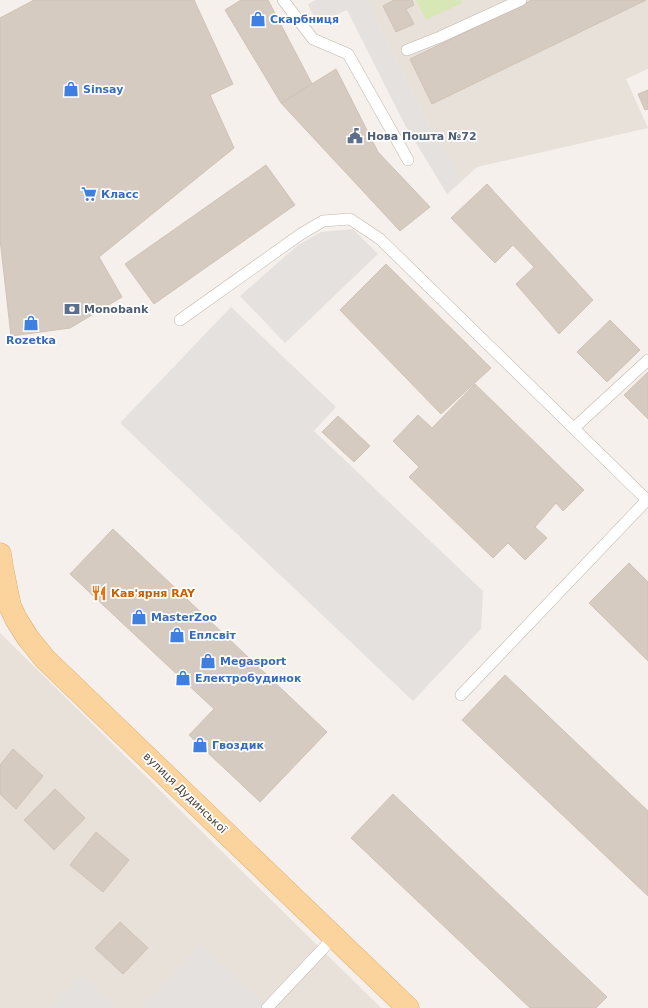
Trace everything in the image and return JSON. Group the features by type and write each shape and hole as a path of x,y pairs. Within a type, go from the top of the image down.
{"main road":[{"name":"вулиця Дудинської","path":"0,554 10,606 28,638 45,659 408,1008"}],"lane":[{"path":"283,0 313,39 348,54 408,160"},
{"path":"407,50 440,37 521,0"},
{"path":"180,320 322,220 350,218 380,240 648,500 460,695"},
{"path":"574,428 648,360"},
{"path":"267,1008 334,937"}],"shaded area":[{"path":"316,0 367,0 425,119 463,180 447,194 405,125 347,10 317,24 308,4"},
{"path":"367,0 648,0 648,69 626,79 648,128 477,167 463,180 425,119"},
{"path":"353,229 378,254 285,343 240,296 298,245 321,232"},
{"path":"231,307 336,407 314,431 483,591 481,629 413,701 120,423"},
{"path":"0,633 381,1008 0,1008"},
{"path":"201,945 268,1008 140,1008"},
{"path":"82,975 117,1008 50,1008"}],"green space":[{"path":"416,0 461,0 462,3 426,20"}],"building":[{"name":"Класс","path":"34,0 194,0 233,84 210,95 234,148 99,257 122,297 70,328 11,336 0,239 0,18"},
{"path":"241,0 268,0 312,84 281,103 225,10"},
{"path":"394,0 412,0 414,5 406,9 414,24 396,32 383,6"},
{"path":"532,0 646,0 432,104 410,59"},
{"path":"336,69 378,152 430,207 400,231 281,103"},
{"path":"648,90 648,109 645,110 638,94"},
{"path":"266,165 295,205 154,304 125,264"},
{"path":"487,184 593,300 559,334 516,284 534,267 513,245 495,263 451,218"},
{"path":"386,264 491,368 441,414 340,310"},
{"path":"610,320 640,350 607,382 577,352"},
{"path":"648,372 648,419 624,395"},
{"path":"475,384 584,490 563,511 556,503 535,527 547,538 525,560 508,543 493,558 409,477 419,467 393,441 418,415 432,428"},
{"path":"338,416 370,446 354,462 322,432"},
{"path":"113,529 327,732 260,802 189,735 214,709 70,574"},
{"path":"629,563 648,582 648,661 589,603"},
{"path":"505,675 648,811 648,896 462,720"},
{"path":"13,749 43,776 16,809 0,794 0,765"},
{"path":"55,789 85,818 54,850 24,820"},
{"path":"393,794 607,997 596,1008 530,1008 351,838"},
{"path":"96,832 129,860 103,892 70,865"},
{"path":"120,922 148,948 123,974 95,948"}],"place":[{"name":"Скарбниця","path":"258,19"},
{"name":"Sinsay","path":"71,89"},
{"name":"Нова Пошта №72","path":"355,136"},
{"name":"Класс","path":"89,194"},
{"name":"Monobank","path":"72,309"},
{"name":"Rozetka","path":"31,323"},
{"name":"Кав'ярня RAY","path":"99,593"},
{"name":"MasterZoo","path":"139,617"},
{"name":"Еплсвіт","path":"177,635"},
{"name":"Megasport","path":"208,661"},
{"name":"Електробудинок","path":"183,678"},
{"name":"Гвоздик","path":"200,745"}]}
